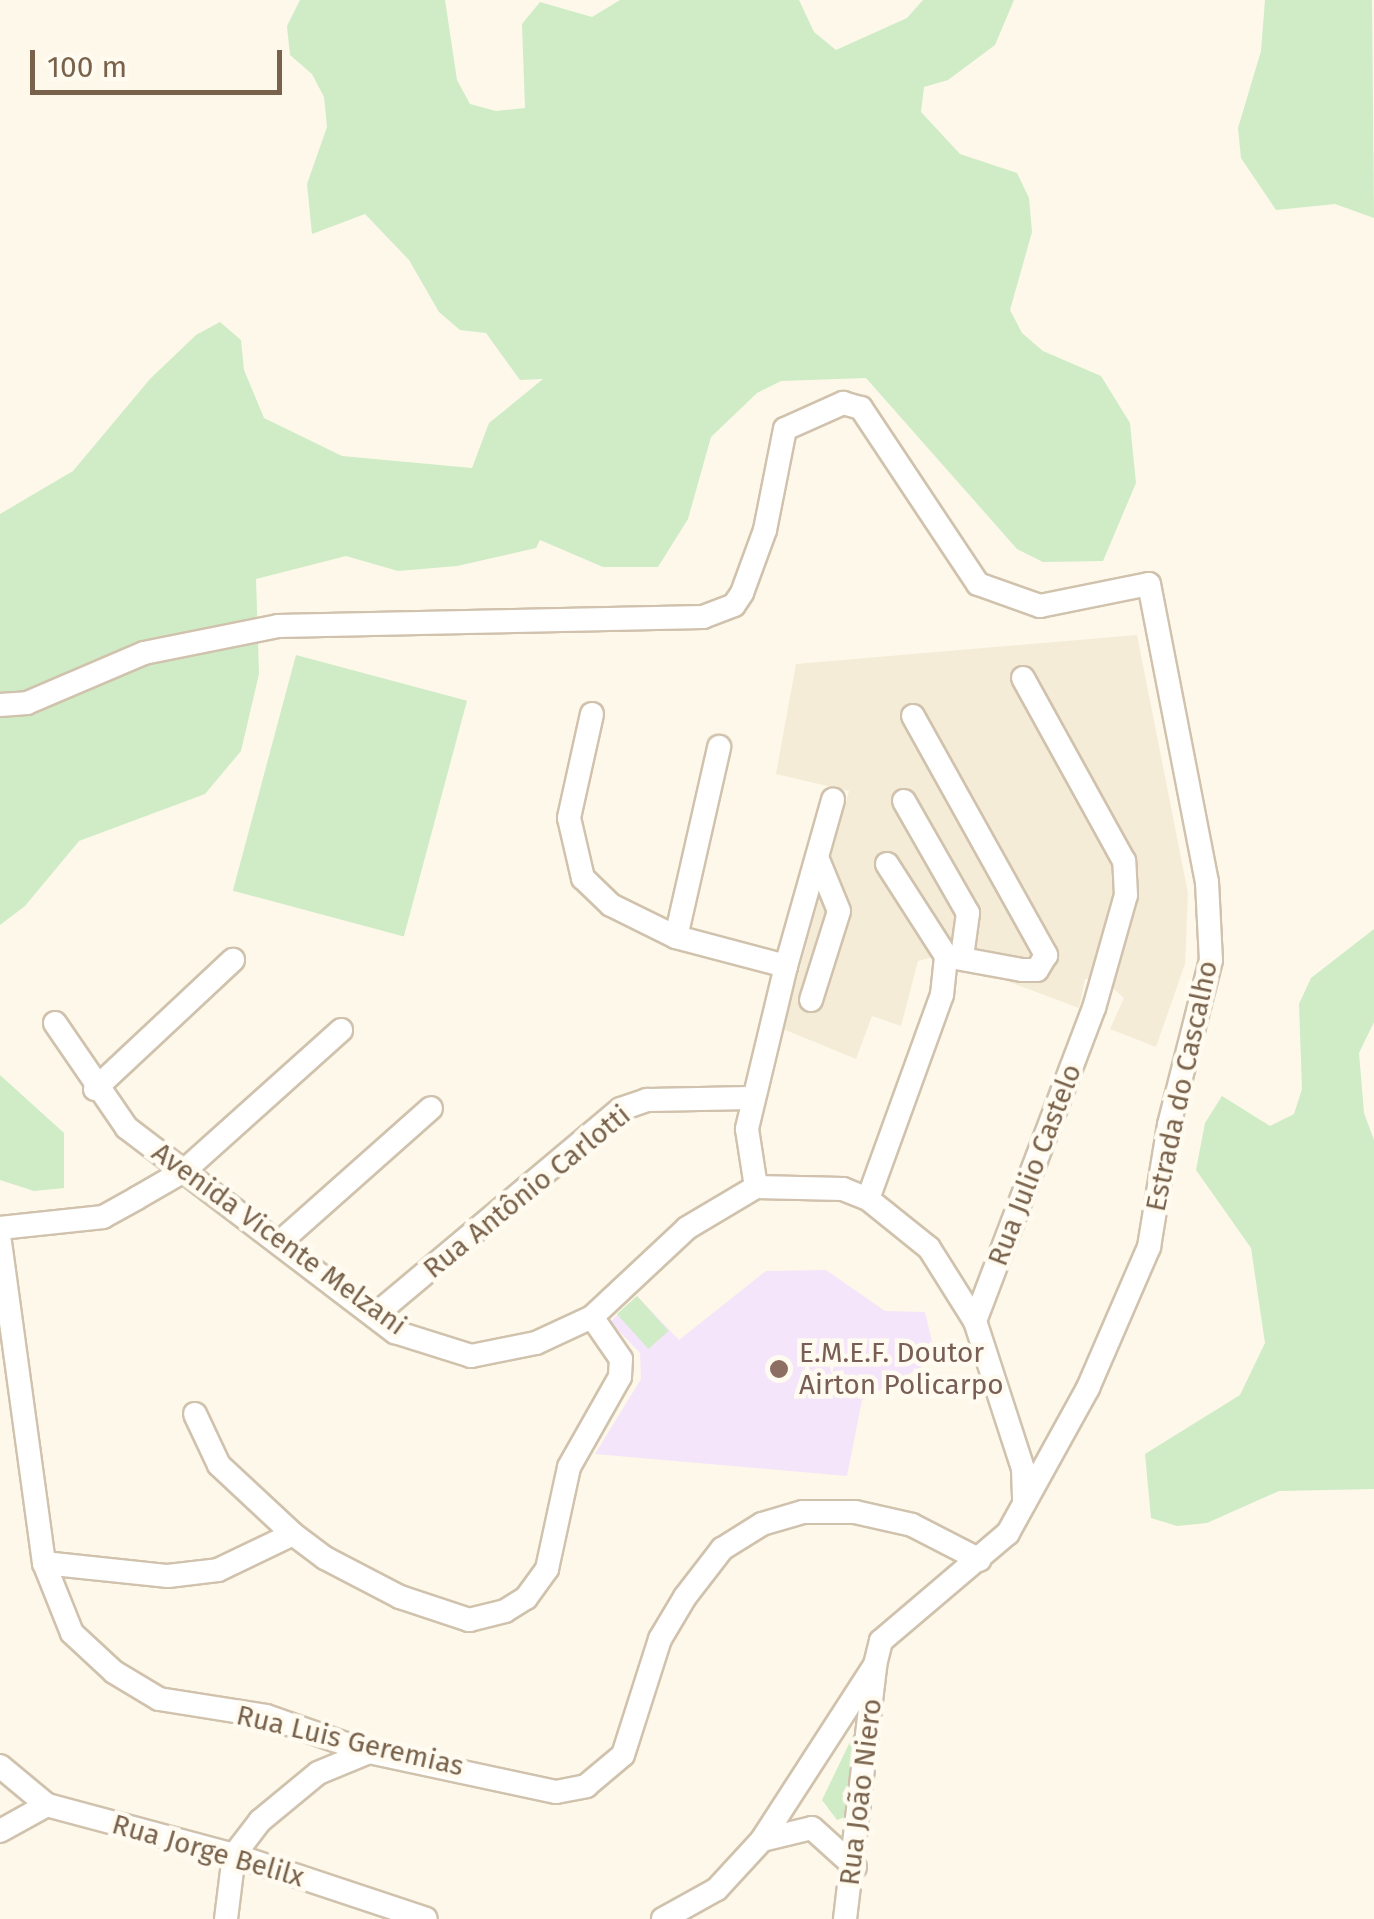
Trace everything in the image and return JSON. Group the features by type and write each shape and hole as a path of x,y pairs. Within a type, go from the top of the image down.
{"street":[{"name":"Estrada do Cascalho","path":"0,704 26,703 144,653 278,626 703,618 734,605 742,593 765,530 784,429 843,403 861,408 978,584 1040,606 1148,584 1206,882 1211,960 1168,1124 1150,1247 1088,1388 1008,1533 890,1632 875,1664 762,1840 717,1889 663,1919"},
{"name":"Rua Julio Castelo","path":"975,1321 1094,1008 1126,895 1124,861 1024,678"},
{"path":"592,714 569,818 575,861 611,904 676,937 786,966"},
{"path":"887,864 954,957 1037,970 1046,955 913,716"},
{"path":"676,937 718,747"},
{"path":"833,800 752,1098 747,1129 756,1186 843,1189 868,1199 929,1248 975,1321 1014,1436 1024,1504"},
{"path":"868,1199 968,913 904,801"},
{"path":"811,1000 839,911 818,857"},
{"path":"96,1089 233,960"},
{"name":"Avenida Vicente Melzani","path":"56,1023 96,1089 127,1128 395,1332 471,1356 536,1343 592,1318 686,1228 756,1186"},
{"path":"0,1228 103,1217 184,1171 341,1030"},
{"name":"Rua Antônio Carlotti","path":"374,1316 621,1109 647,1100 752,1098"},
{"path":"278,1243 431,1108"},
{"name":"Rua Luis Geremias","path":"0,1242 6,1346 44,1563 72,1633 114,1672 159,1699 266,1716 369,1752 556,1792 586,1786 623,1755 660,1639 684,1597 722,1549 782,1517 855,1512 884,1516 960,1544 980,1560"},
{"path":"195,1414 220,1465 294,1534 400,1597 455,1617 484,1618 526,1598 547,1569 569,1467 620,1377 621,1358 592,1318"},
{"path":"44,1563 168,1576 218,1570 294,1534"},
{"name":"Rua João Niero","path":"844,1919 855,1867 875,1664"},
{"path":"226,1919 234,1855 260,1821 318,1773 369,1752"},
{"name":"Rua Jorge Belilx","path":"0,1766 47,1805 234,1855 426,1919"},
{"path":"0,1831 47,1805"},
{"path":"762,1840 796,1827 812,1828 855,1867"}],"shaded area":[{"path":"1137,635 1188,893 1185,964 1156,1047 1110,1029 1124,998 1102,979 1085,979 1079,1008 982,972 963,949 918,961 901,1026 872,1016 856,1059 783,1029 849,791 776,774 796,664"},
{"name":"E.M.E.F. Doutor Airton Policarpo","path":"826,1270 885,1311 925,1312 936,1359 862,1400 847,1476 595,1454 641,1379 640,1353 610,1322 637,1296 679,1340 766,1271"}],"green space":[{"path":"300,0 445,0 457,80 470,104 496,111 525,108 522,24 540,2 592,17 620,0 799,0 814,32 836,50 907,18 923,0 1014,0 995,45 948,80 924,87 921,112 960,154 1017,173 1029,198 1032,232 1010,310 1022,333 1043,351 1101,376 1130,423 1136,483 1103,561 1043,562 1017,549 866,378 781,381 757,393 711,437 688,519 658,567 603,567 540,540 536,548 457,566 398,571 346,556 256,579 259,674 241,751 205,794 79,841 25,906 0,925 0,514 73,471 150,379 196,335 220,322 241,340 244,370 264,418 342,456 472,468 489,423 543,379 520,380 486,333 460,330 439,312 409,260 365,214 312,234 307,184 327,127 324,97 312,74 290,55 287,26"},
{"path":"1265,0 1372,0 1374,218 1335,204 1276,210 1241,158 1238,128 1261,51"},
{"path":"296,655 467,701 404,936 233,891"},
{"path":"1374,929 1374,1022 1359,1053 1364,1113 1374,1140 1374,1489 1279,1491 1207,1523 1177,1526 1151,1518 1145,1454 1240,1395 1265,1343 1251,1248 1196,1170 1205,1123 1222,1096 1270,1126 1294,1114 1302,1089 1299,1004 1311,978"},
{"path":"0,1075 64,1133 64,1188 34,1191 0,1180"},
{"path":"637,1296 668,1331 648,1349 617,1314"},
{"path":"860,1721 848,1816 837,1820 822,1800"}],"place":[{"name":"E.M.E.F. Doutor Airton Policarpo","path":"779,1369"}]}
